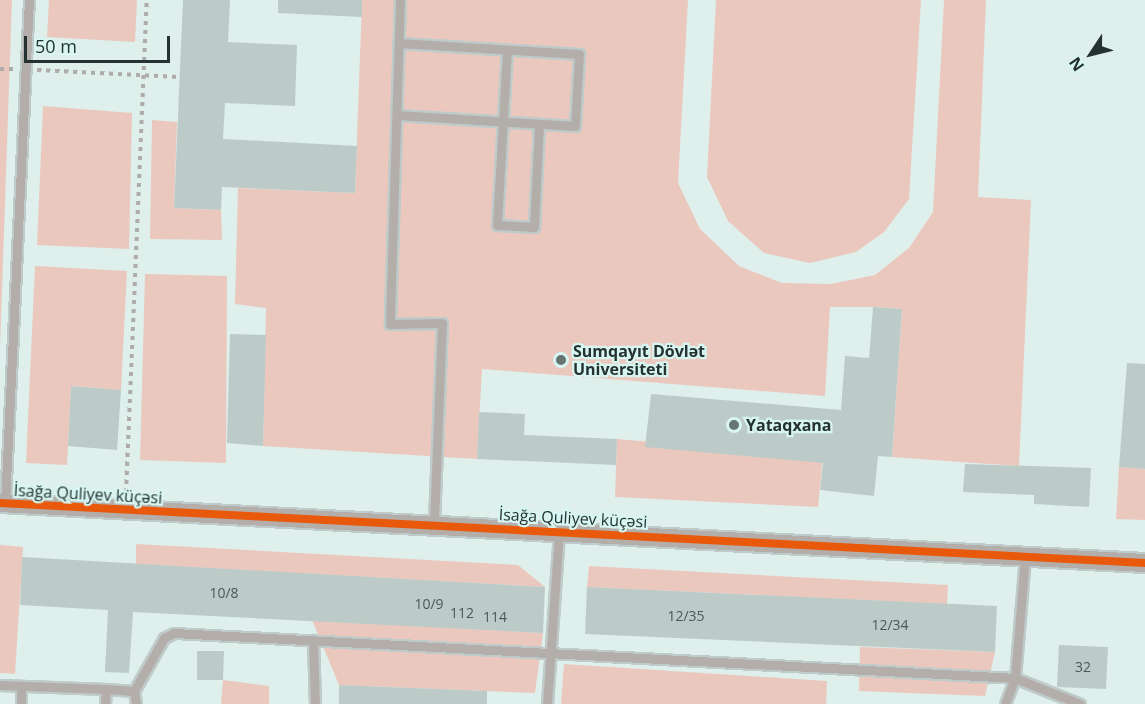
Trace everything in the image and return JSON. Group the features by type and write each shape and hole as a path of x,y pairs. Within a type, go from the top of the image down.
{"street":[{"name":"İsağa Quliyev küçəsi","path":"3,503 1145,563"}],"lane":[{"path":"3,503 29,0"},
{"path":"400,0 390,324 442,323 434,524"},
{"path":"397,115 574,126 579,54 399,43"},
{"path":"507,50 497,225 534,227 540,124"},
{"path":"547,704 559,531"},
{"path":"1005,704 1015,678 1026,555"},
{"path":"136,704 134,691 164,638 174,633 551,650 1015,678 1080,704"},
{"path":"313,640 315,704"},
{"path":"0,685 134,691"},
{"path":"21,686 21,704"},
{"path":"105,704 106,689"}],"path":[{"path":"126,509 147,0"},
{"path":"0,69 179,77"}],"shaded area":[{"path":"0,0 12,0 0,348"},
{"path":"49,0 137,0 135,42 47,37"},
{"path":"362,0 688,0 678,183 700,229 739,266 782,283 831,284 875,275 909,248 933,212 944,0 986,0 978,197 1031,200 1019,466 892,457 902,309 873,307 830,307 825,396 482,369 477,459 263,446 266,308 235,304 238,188 355,193"},
{"path":"716,0 921,0 909,199 884,232 856,252 810,263 764,253 728,221 707,177"},
{"path":"43,106 132,113 129,249 37,245"},
{"path":"152,120 177,122 174,208 221,210 222,240 150,239"},
{"path":"35,266 127,271 121,390 71,386 67,465 26,463"},
{"path":"145,274 227,276 226,463 140,460"},
{"path":"617,439 823,456 818,507 615,497"},
{"path":"1119,467 1145,469 1145,520 1116,519"},
{"path":"136,544 518,565 545,587 136,564"},
{"path":"0,545 23,547 15,674 0,673"},
{"path":"589,566 948,585 947,604 587,587"},
{"path":"312,620 543,633 535,693 339,685"},
{"path":"860,647 995,652 985,696 859,691"},
{"path":"564,664 827,681 826,704 561,704"},
{"path":"223,680 269,686 269,704 221,704"}],"building":[{"path":"183,0 230,0 228,42 297,45 295,106 225,103 223,139 357,146 355,193 222,187 221,210 174,208"},
{"path":"278,0 362,0 362,17 278,13"},
{"path":"873,307 902,309 892,457 878,456 874,496 820,490 823,463 645,447 651,394 841,410 845,356 869,358"},
{"path":"230,334 266,335 263,446 227,443"},
{"path":"1127,363 1145,364 1145,469 1119,467"},
{"path":"71,386 121,390 117,450 68,446"},
{"path":"479,412 525,414 524,435 617,439 616,465 477,459"},
{"path":"965,464 1091,468 1089,507 1034,504 1034,495 963,492"},
{"path":"22,557 545,587 543,633 133,612 129,673 105,672 108,610 20,605"},
{"path":"587,587 997,606 995,652 585,634"},
{"path":"1059,645 1108,647 1106,689 1057,687"},
{"path":"197,651 224,651 223,680 197,680"},
{"path":"339,685 487,691 487,704 339,704"}],"cycle path":[{"path":"0,503 1145,563"}],"place":[{"name":"Sumqayıt Dövlət Universiteti","path":"561,360"},
{"name":"Yataqxana","path":"734,425"}]}
